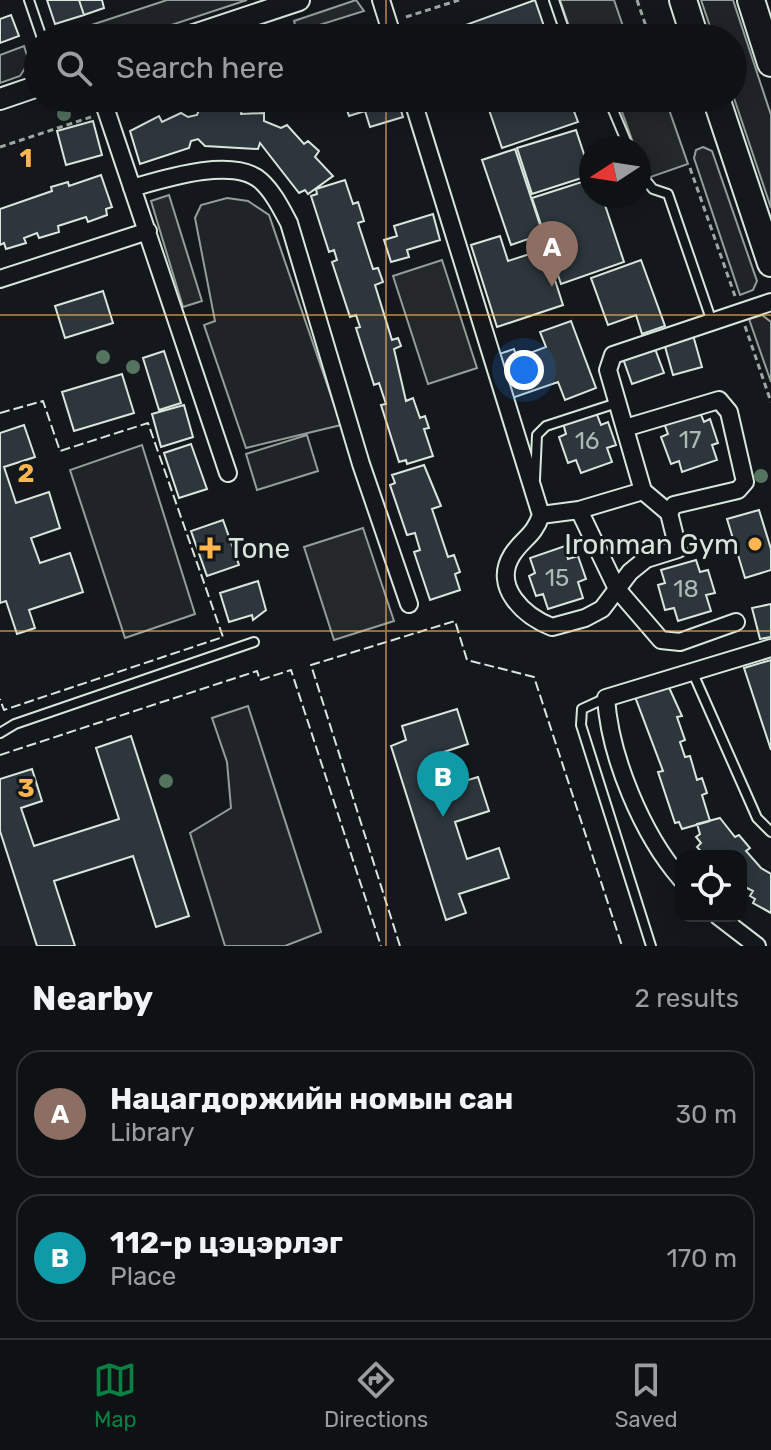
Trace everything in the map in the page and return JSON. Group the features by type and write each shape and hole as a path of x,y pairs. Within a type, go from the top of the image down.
{"highway":[{"path":"683,0 691,24"},
{"path":"759,10 771,63"},
{"path":"721,112 771,263"}],"street":[{"path":"227,24 299,0"},
{"path":"381,0 389,24"},
{"path":"0,99 24,91"},
{"path":"107,112 228,473"},
{"path":"416,112 541,515 535,533 521,542 504,574 508,590 521,608 537,621 552,627 561,626 602,609 630,572 646,559 678,549 669,513 643,491 608,370 613,355 771,302"},
{"path":"132,188 191,171 233,172 258,178 273,196 289,223 370,492 409,604"},
{"path":"0,279 148,231"},
{"path":"625,428 702,402 719,400 729,412 745,482 738,490 674,505 669,513"},
{"path":"541,515 579,510 643,491"},
{"path":"579,510 617,589 661,640 680,642 736,622"},
{"path":"675,870 650,835 633,800 612,732 606,698 771,648"},
{"path":"726,922 757,946"}],"lane":[{"path":"29,0 37,24"},
{"path":"554,0 562,24"},
{"path":"614,112 624,136"},
{"path":"651,187 668,194 712,323"},
{"path":"534,492 537,435 546,426 617,403"},
{"path":"0,733 15,724 254,642"},
{"path":"691,670 757,818 771,832"},
{"path":"606,698 582,709 581,725 651,946"}],"path":[{"path":"637,0 645,24"},
{"path":"0,147 88,112"},
{"path":"690,168 771,402"}],"shaded area":[{"path":"167,0 247,0 174,24 94,24"},
{"path":"356,0 364,11 323,24 295,24 294,21"},
{"path":"560,0 614,0 622,24 568,24"},
{"path":"701,0 733,0 741,24 709,24"},
{"path":"747,42 771,115 771,208 739,112 747,112"},
{"path":"24,46 24,70 20,76 0,83 0,55"},
{"path":"622,112 670,112 688,164 651,177 651,136 631,136"},
{"path":"703,147 712,151 757,281 753,290 740,295 694,158 696,150"},
{"path":"169,195 202,301 183,307 151,201"},
{"path":"227,198 248,201 269,215 341,425 246,448 204,325 215,321 195,218 201,205"},
{"path":"442,260 477,368 428,384 393,276"},
{"path":"762,315 771,322 771,382 749,319"},
{"path":"307,435 318,471 257,490 246,454"},
{"path":"142,445 195,614 125,638 70,470"},
{"path":"363,528 394,621 334,640 304,547"},
{"path":"248,706 321,932 285,946 225,946 190,833 231,808 227,762 212,718"}],"building":[{"path":"47,0 79,0 84,15 55,24"},
{"path":"79,0 102,0 104,8 84,15"},
{"path":"535,0 543,24 468,24"},
{"path":"11,15 19,36 0,43 0,19"},
{"path":"198,112 264,113 264,121 281,128 287,125 304,144 308,141 319,151 315,157 333,176 308,194 305,190 299,193 260,143 258,149 205,146 198,139 191,141 189,148 140,164 130,131 159,116 162,122 181,113 188,117"},
{"path":"365,112 401,112 403,117 370,127"},
{"path":"490,112 574,112 578,122 502,148"},
{"path":"93,121 102,155 66,165 57,131"},
{"path":"576,130 579,139 579,179 532,194 517,148"},
{"path":"515,149 543,234 511,245 482,160"},
{"path":"101,175 112,207 106,209 107,215 88,222 86,217 58,226 59,232 39,238 37,233 24,238 26,243 6,249 4,243 0,245 0,209 52,191 51,187 68,182 69,186"},
{"path":"345,180 353,204 358,202 364,221 358,223 373,269 378,268 383,282 375,285 392,340 398,338 401,346 394,349 406,401 413,398 420,418 425,416 429,428 424,429 433,456 407,464 406,460 399,462 381,405 386,404 379,383 374,385 356,328 360,327 356,315 350,317 332,262 337,260 334,250 329,252 311,196 317,194 316,189"},
{"path":"579,183 579,208 606,208 624,262 561,284 532,198"},
{"path":"433,214 440,240 407,250 409,257 391,262 384,240 397,236 394,226"},
{"path":"500,236 508,261 545,249 563,305 497,327 471,245"},
{"path":"641,260 665,326 642,334 636,315 608,325 591,278"},
{"path":"103,291 113,323 65,338 55,306"},
{"path":"571,321 596,388 565,400 558,382 512,398 496,355 514,349 517,358 546,347 540,332"},
{"path":"693,335 702,367 673,375 664,343"},
{"path":"654,346 664,373 632,384 622,356"},
{"path":"164,351 181,403 159,410 143,358"},
{"path":"122,374 134,413 74,431 62,392"},
{"path":"184,405 193,437 161,447 152,414"},
{"path":"699,410 704,422 710,419 718,443 712,445 717,460 682,472 679,461 671,464 661,437 668,434 664,423"},
{"path":"596,412 601,425 608,422 616,445 607,448 612,462 581,473 576,460 568,463 559,437 566,434 563,423"},
{"path":"24,425 35,457 4,467 16,503 49,492 60,528 31,538 40,563 70,553 83,592 29,610 35,628 17,634 6,601 0,603 0,433"},
{"path":"191,444 207,489 179,498 164,453"},
{"path":"424,465 441,506 432,509 448,557 454,555 460,572 455,574 460,590 430,600 414,552 420,550 415,533 407,535 390,485 395,483 392,475"},
{"path":"759,510 771,549 771,570 745,578 727,519"},
{"path":"223,520 239,565 207,576 191,531"},
{"path":"565,546 568,559 578,556 586,579 578,582 583,598 548,609 543,594 536,596 529,576 535,573 530,558"},
{"path":"696,560 700,572 708,570 715,593 706,595 711,611 678,621 674,608 665,610 658,585 665,583 661,570"},
{"path":"258,581 266,610 253,620 252,615 229,622 220,593"},
{"path":"771,604 771,637 760,639 752,608"},
{"path":"771,660 771,750 744,668"},
{"path":"667,683 682,716 677,717 685,740 680,742 685,757 690,756 697,780 702,778 707,793 702,795 710,821 682,829 679,822 675,823 658,772 663,771 634,694"},
{"path":"457,709 468,744 435,755 445,787 478,777 489,811 455,822 467,859 499,848 509,878 459,894 466,913 446,920 391,746 406,740 402,726"},
{"path":"131,736 189,916 156,927 133,856 54,881 75,946 37,946 0,831 0,779 32,769 42,801 21,808 34,846 119,819 96,748"},
{"path":"720,818 735,837 739,835 750,848 700,850 697,824"},
{"path":"747,852 771,874 771,913 753,903 755,899 750,896 753,891 747,888"}],"fence":[{"path":"0,413 43,401 60,451 148,423 223,637 4,710 0,699"},
{"path":"400,946 311,665 455,621 467,660 534,677 622,946"},
{"path":"0,755 257,671 260,680 291,670 381,946"}],"place":[{"name":"Нацагдоржийн номын сан","path":"552,287"},
{"name":"Ironman Gym","path":"755,544"},
{"name":"Tone","path":"210,548"},
{"name":"112-р цэцэрлэг","path":"443,817"}]}
